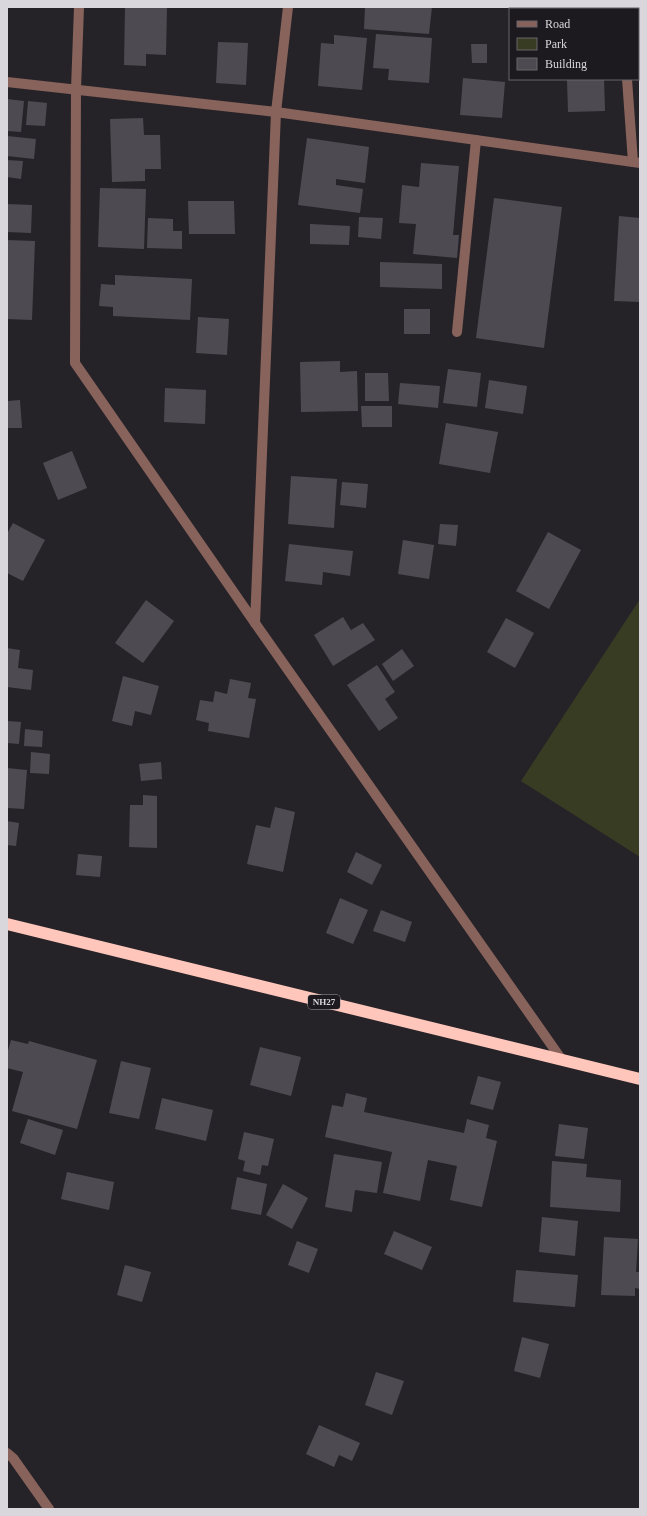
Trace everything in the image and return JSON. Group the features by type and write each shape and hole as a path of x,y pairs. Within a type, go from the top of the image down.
{"highway":[{"name":"NH27","path":"7,924 640,1079"}],"street":[{"path":"79,7 76,88 75,363 255,623 562,1060"},
{"path":"255,623 276,112 288,7"},
{"path":"7,82 76,88 276,112 636,163 627,80"},
{"path":"457,332 476,140"},
{"path":"7,1453 13,1458 49,1509"}],"green space":[{"path":"640,599 640,857 521,781"}],"building":[{"path":"125,7 167,7 166,55 146,54 146,66 124,65"},
{"path":"365,7 432,7 429,34 364,29"},
{"path":"567,7 601,7 601,8"},
{"path":"376,34 432,38 429,83 388,80 389,69 373,68"},
{"path":"334,35 367,38 362,90 318,86 321,43 334,44"},
{"path":"218,42 248,43 246,85 216,83"},
{"path":"471,44 487,44 487,63 472,63"},
{"path":"463,78 505,82 502,118 460,115"},
{"path":"567,80 604,80 605,111 568,112"},
{"path":"7,99 24,101 21,132 7,131"},
{"path":"28,101 47,103 45,126 26,125"},
{"path":"143,118 144,135 160,135 161,169 145,169 145,181 112,182 110,119"},
{"path":"7,136 36,139 34,159 7,156"},
{"path":"307,138 369,147 365,183 336,179 336,185 363,189 360,213 298,205"},
{"path":"7,160 23,161 21,179 7,177"},
{"path":"421,163 459,166 453,235 459,235 457,258 413,254 416,224 399,223 402,185 419,187"},
{"path":"100,188 146,189 144,249 98,247"},
{"path":"494,198 562,207 544,348 476,338"},
{"path":"188,201 234,201 235,234 189,234"},
{"path":"7,204 32,205 31,233 7,232"},
{"path":"619,216 640,218 640,302 614,301"},
{"path":"359,217 383,218 381,239 358,237"},
{"path":"148,218 173,219 173,231 182,231 182,249 147,248"},
{"path":"310,224 350,226 349,245 310,244"},
{"path":"7,240 35,241 32,320 7,319"},
{"path":"380,262 442,264 442,289 380,287"},
{"path":"115,275 192,279 190,320 113,316 113,307 99,306 101,284 115,285"},
{"path":"404,309 430,309 430,334 404,334"},
{"path":"198,317 229,319 227,355 196,353"},
{"path":"340,361 340,372 357,371 358,411 301,412 300,362"},
{"path":"448,369 481,373 477,407 443,403"},
{"path":"365,373 388,373 389,401 365,401"},
{"path":"489,380 527,386 523,414 485,408"},
{"path":"400,383 440,386 438,408 398,404"},
{"path":"165,388 206,390 205,424 164,422"},
{"path":"7,391 8,401 20,400 22,428 7,428"},
{"path":"361,406 392,406 392,427 362,427"},
{"path":"446,423 498,432 490,473 439,464"},
{"path":"72,451 87,488 58,500 43,463"},
{"path":"291,476 337,479 334,528 288,524"},
{"path":"342,482 368,484 366,508 340,505"},
{"path":"13,523 45,540 23,581 7,573 7,531 8,532"},
{"path":"440,524 458,525 456,546 438,544"},
{"path":"548,532 581,550 549,609 516,591"},
{"path":"403,540 434,545 429,579 398,574"},
{"path":"289,544 353,551 350,576 323,572 322,585 285,581"},
{"path":"146,600 174,621 143,663 115,643"},
{"path":"343,617 351,630 363,623 375,640 333,666 314,635"},
{"path":"506,618 534,633 515,668 487,652"},
{"path":"7,648 20,650 18,668 33,670 31,690 7,687"},
{"path":"402,649 414,666 393,681 382,664"},
{"path":"377,665 395,692 385,699 398,718 379,731 347,685"},
{"path":"123,676 159,686 151,715 135,711 132,726 112,721"},
{"path":"230,679 251,683 248,698 256,699 249,738 208,731 209,723 196,720 200,700 213,702 215,691 227,694"},
{"path":"7,721 21,722 19,744 7,743"},
{"path":"25,729 43,731 42,747 24,746"},
{"path":"31,752 50,754 49,774 30,773"},
{"path":"161,762 162,779 141,781 139,764"},
{"path":"7,768 27,770 24,809 7,808"},
{"path":"143,795 157,796 157,848 129,847 130,805 143,805"},
{"path":"275,807 295,812 283,872 247,864 256,825 270,828"},
{"path":"7,821 19,823 16,846 7,845"},
{"path":"356,852 382,865 372,885 347,872"},
{"path":"78,854 102,856 100,877 76,875"},
{"path":"340,898 368,910 353,944 326,933"},
{"path":"381,910 412,922 405,942 373,931"},
{"path":"11,1040 28,1044 29,1041 97,1060 77,1129 12,1111 23,1072 7,1068 7,1054"},
{"path":"260,1047 301,1057 291,1096 250,1085"},
{"path":"121,1061 151,1068 139,1119 109,1113"},
{"path":"478,1076 501,1082 493,1110 470,1104"},
{"path":"346,1093 367,1098 364,1112 464,1133 467,1119 489,1125 486,1138 497,1141 482,1207 450,1200 457,1166 428,1160 420,1201 383,1193 392,1152 325,1137 332,1105 343,1107"},
{"path":"162,1098 213,1110 206,1141 155,1129"},
{"path":"28,1119 63,1130 55,1155 20,1143"},
{"path":"559,1124 588,1128 584,1159 555,1156"},
{"path":"244,1132 274,1139 268,1166 262,1165 260,1175 243,1171 245,1161 238,1159"},
{"path":"334,1154 382,1162 377,1193 355,1190 352,1212 325,1207"},
{"path":"552,1161 587,1164 586,1177 621,1180 620,1212 550,1207"},
{"path":"67,1172 114,1182 109,1210 61,1199"},
{"path":"237,1177 267,1184 261,1215 231,1209"},
{"path":"283,1184 308,1198 292,1229 266,1215"},
{"path":"542,1217 578,1221 575,1256 539,1252"},
{"path":"394,1231 432,1247 422,1270 384,1254"},
{"path":"604,1237 638,1239 636,1272 640,1272 640,1289 635,1288 635,1296 601,1295"},
{"path":"297,1241 318,1249 309,1273 288,1265"},
{"path":"125,1265 151,1272 142,1302 117,1295"},
{"path":"516,1270 578,1275 575,1307 513,1302"},
{"path":"522,1337 549,1344 540,1378 514,1371"},
{"path":"376,1372 404,1381 392,1415 365,1405"},
{"path":"319,1425 360,1443 352,1461 339,1455 334,1467 306,1454"}]}
